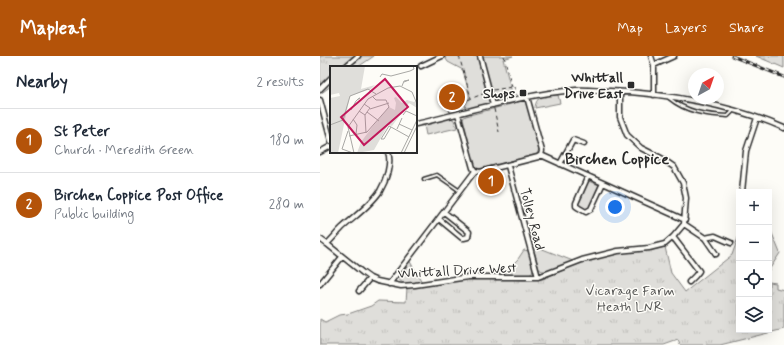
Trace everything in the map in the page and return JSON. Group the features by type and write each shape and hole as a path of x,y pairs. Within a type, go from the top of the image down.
{"street":[{"path":"346,66 358,56"},
{"path":"421,66 442,56"},
{"path":"480,56 493,105"},
{"path":"651,56 654,65 654,95"},
{"path":"654,65 674,56"},
{"path":"320,89 330,79"},
{"path":"417,124 526,97 577,90 654,95 708,104 758,118 784,128"},
{"path":"538,277 582,260 618,251 649,248 665,244 674,237 684,222 686,198 683,184 674,167 661,158 641,148 627,134 620,117 620,92"},
{"path":"526,97 542,151 541,155"},
{"path":"320,100 330,137"},
{"path":"458,114 475,171"},
{"path":"742,189 746,152 758,118"},
{"path":"560,164 573,140 584,144"},
{"path":"320,152 330,147"},
{"path":"327,244 380,191 387,172 388,153"},
{"path":"541,155 684,222 706,238 716,254"},
{"path":"475,171 480,172 508,166 541,155"},
{"name":"Tolley Road","path":"508,166 538,277"},
{"path":"389,284 475,171"},
{"path":"588,176 576,203 576,206 586,212 591,209 603,183"},
{"path":"439,219 462,238 468,237 468,230 444,212"},
{"path":"706,238 715,236 731,243"},
{"path":"674,237 699,271 688,282"},
{"name":"Whittall Drive West","path":"320,239 370,278 389,284 401,286 415,285 468,277 538,277"},
{"path":"320,284 342,257"},
{"path":"359,291 370,278"}],"lane":[{"path":"668,97 686,109 728,116 733,111"},
{"path":"424,179 437,175 461,191"}],"path":[{"path":"459,56 471,98"},
{"path":"504,56 512,87 515,88 517,96"},
{"path":"451,116 448,105 490,91 512,87"},
{"path":"493,105 499,132"}],"green space":[{"path":"320,56 374,56 359,66 330,66 330,87 320,94"},
{"path":"444,56 513,56 503,59 514,100 467,111 465,105 470,97 463,70 448,62"},
{"path":"756,56 782,56 784,57 784,68"},
{"path":"558,95 560,103 535,108 537,100 540,98"},
{"path":"525,101 526,103 539,149 537,154 480,169 475,167 463,118"},
{"path":"451,118 454,120 457,128 426,135 424,125"},
{"path":"588,181 599,185 589,208 586,210 580,207 578,203"},
{"path":"532,230 535,243 540,248 573,261 551,271 543,271 539,269 529,232"},
{"path":"772,233 780,253 772,265"},
{"name":"Vicarage Farm Heath LNR","path":"736,244 736,333 768,333 720,345 680,345 678,340 664,345 320,345 320,319 325,322 339,315 348,314 371,306 378,301 406,302 407,288 468,277 523,280 543,279 579,263 615,253 653,250 665,247 671,273 685,292 732,255"},
{"path":"524,250 529,251 534,268 531,274 528,276 502,275 518,259"},
{"path":"409,260 422,282 404,284 398,279 397,277"},
{"name":"Vicarage Farm Heath LNR","path":"772,282 776,283 776,288 784,290 784,329 772,332"}],"railway":[{"path":"732,56 784,77"}],"place":[{"name":"Whittall Drive East","path":"631,85"},
{"name":"Shops","path":"523,93"},
{"name":"Birchen Coppice Post Office","path":"452,97"},
{"name":"St Peter","path":"491,181"}],"district":[{"name":"Birchen Coppice","path":"617,158"}]}
